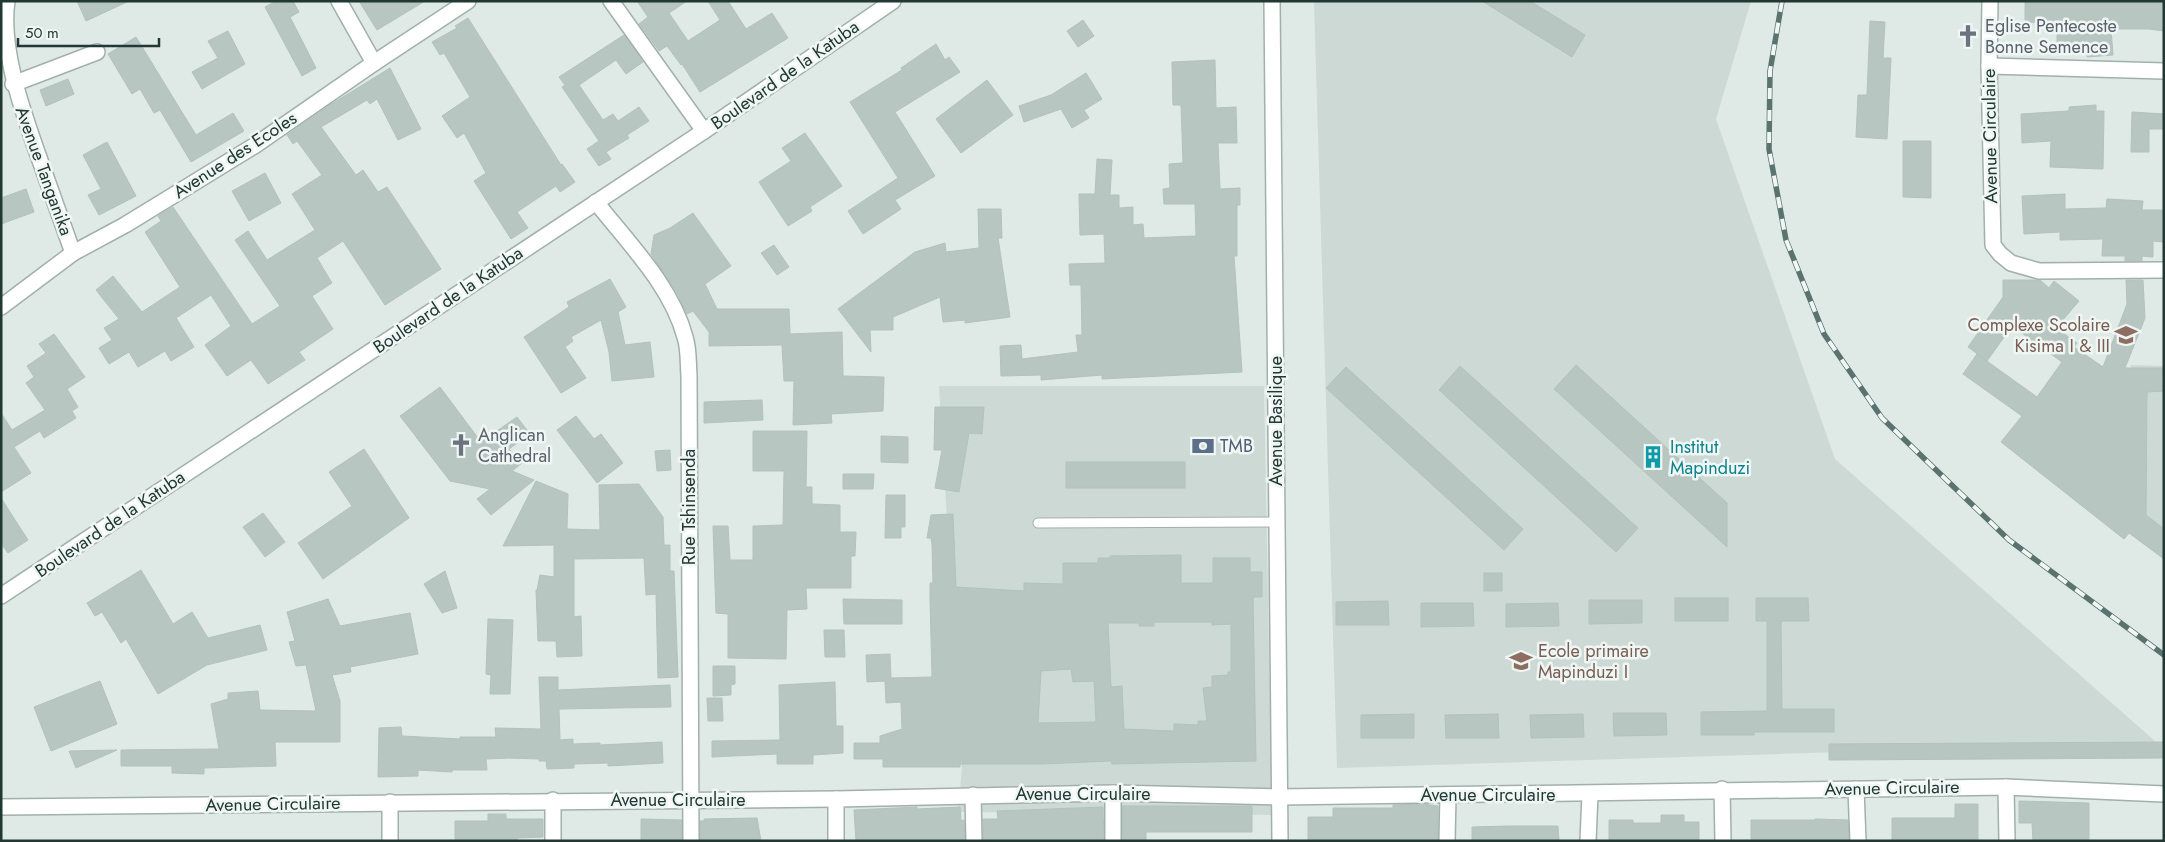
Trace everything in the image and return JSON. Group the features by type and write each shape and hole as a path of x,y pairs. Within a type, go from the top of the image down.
{"street":[{"name":"Avenue Tanganika","path":"7,1 4,13 5,35 13,84 73,253"},
{"path":"339,1 374,63"},
{"name":"Avenue des Ecoles","path":"1,307 73,253 125,225 254,146 468,1"},
{"path":"611,1 704,131"},
{"name":"Boulevard de la Katuba","path":"1,596 704,131 892,1"},
{"name":"Avenue Basilique","path":"1272,1 1280,841"},
{"name":"Avenue Circulaire","path":"1990,1 1989,66 1993,245 2011,263 2039,271 2164,270"},
{"path":"13,84 97,52"},
{"path":"1989,66 2164,72"},
{"name":"Rue Tshinsenda","path":"596,202 664,289 679,318 686,339 689,376 691,841"},
{"path":"2006,787 2007,841"},
{"name":"Avenue Circulaire","path":"1,807 553,800 690,801 1113,792 1279,797 1590,794 1722,789 2006,787 2164,794"},
{"path":"1722,789 1723,841"},
{"path":"1856,789 1858,841"},
{"path":"1113,792 1113,841"},
{"path":"1588,841 1590,794"},
{"path":"973,795 974,841"},
{"path":"1447,841 1448,795"},
{"path":"836,799 836,841"},
{"path":"553,800 553,841"},
{"path":"390,802 390,841"}],"lane":[{"path":"1038,523 1276,522"}],"shaded area":[{"path":"1314,1 1751,1 1716,119 1835,459 2156,742 1337,768"},
{"path":"2131,365 2164,366 2164,551 2132,528"},
{"path":"939,386 1264,386 1272,815 958,812 962,768"}],"building":[{"path":"77,1 129,1 86,21"},
{"path":"276,1 293,1 299,12 290,17 316,68 302,76 265,7"},
{"path":"359,1 425,1 377,30"},
{"path":"637,1 687,1 669,13 688,41 720,20 708,1 728,1 746,29 772,13 788,38 700,92 682,64 667,46 659,51 639,24 648,17"},
{"path":"1482,1 1530,1 1585,35 1572,57"},
{"path":"2025,1 2164,1 2164,31 2111,29 2113,55 2087,57 2086,45 2057,45 2057,23 2025,22"},
{"path":"468,18 561,165 575,182 560,192 556,186 517,212 528,228 511,239 474,181 486,173 464,133 457,138 442,116 470,97 444,53 440,55 432,42 457,28 455,26"},
{"path":"1083,20 1094,36 1078,47 1067,31"},
{"path":"1870,21 1885,22 1883,58 1891,58 1887,139 1856,137 1858,95 1867,95"},
{"path":"228,31 245,64 202,89 192,72 218,58 208,41"},
{"path":"624,35 643,62 626,74 616,60 579,85 603,120 613,114 618,121 639,107 649,121 627,135 629,138 606,152 611,159 599,166 587,149 599,141 562,87 565,85 559,77"},
{"path":"136,37 196,135 233,113 244,131 191,162 160,110 154,113 140,89 132,94 108,54"},
{"path":"936,44 945,60 949,57 960,72 895,112 935,176 895,200 901,209 863,234 848,211 898,178 850,102 902,70 901,68"},
{"path":"1215,60 1216,108 1236,107 1237,143 1218,143 1220,189 1240,188 1240,205 1237,205 1237,256 1234,256 1242,372 1102,379 1102,375 1041,380 1041,375 1001,376 1000,346 1021,345 1022,359 1078,352 1076,335 1082,335 1081,285 1070,285 1069,264 1105,263 1104,234 1080,235 1079,194 1095,194 1097,159 1112,160 1110,195 1119,195 1119,208 1133,207 1133,225 1143,224 1144,238 1196,236 1195,204 1164,204 1163,189 1170,188 1169,164 1183,163 1181,105 1173,105 1172,62"},
{"path":"390,68 421,129 398,140 377,99 370,104 367,100 321,127 356,175 363,170 378,192 387,187 441,269 385,305 343,241 317,258 332,283 312,296 333,329 299,352 305,360 268,384 251,360 227,376 205,345 231,326 211,295 176,318 194,347 171,361 165,351 138,367 129,352 109,364 99,348 112,340 104,328 119,319 96,290 113,276 142,312 180,287 145,232 161,221 158,216 173,207 252,324 280,306 235,240 248,231 267,260 315,230 292,194 322,175 297,141 293,144 287,135 330,105"},
{"path":"1086,73 1102,99 1084,110 1089,118 1072,128 1061,109 1024,122 1019,106 1051,95"},
{"path":"68,79 74,94 46,106 40,90"},
{"path":"987,80 1013,115 961,153 936,119"},
{"path":"2096,105 2096,111 2104,111 2103,169 2050,167 2051,141 2022,143 2021,114 2069,111 2069,107"},
{"path":"2132,112 2164,114 2164,129 2149,129 2149,152 2131,152"},
{"path":"805,133 842,186 810,207 812,211 788,226 759,182 791,161 782,148"},
{"path":"1903,141 1931,141 1931,198 1903,197"},
{"path":"107,142 136,196 99,215 88,195 101,189 83,155"},
{"path":"265,173 281,203 249,221 232,191"},
{"path":"26,189 34,212 1,224 1,198"},
{"path":"2065,194 2065,209 2106,208 2107,199 2143,201 2142,210 2164,210 2164,242 2153,241 2153,257 2142,256 2142,261 2125,261 2125,256 2102,256 2103,239 2060,240 2060,232 2024,234 2022,196"},
{"path":"978,209 1001,209 1002,238 998,238 1010,317 965,323 965,320 943,322 940,297 893,317 893,330 870,330 871,352 838,309 915,252 945,243 946,252 979,248"},
{"path":"693,213 731,266 705,284 717,309 789,309 790,334 842,332 843,376 884,377 883,411 831,414 832,423 793,425 794,381 784,381 782,345 709,346 709,332 693,311 687,314 676,291 651,254 654,235 670,228"},
{"path":"774,245 789,267 777,275 761,253"},
{"path":"610,279 626,307 618,312 625,345 650,342 654,377 612,381 609,352 601,320 571,337 573,341 565,347 586,378 561,393 524,337 569,307 567,302"},
{"path":"2003,280 2040,280 2049,288 2054,281 2079,301 2056,328 2077,343 2074,347 2103,367 2127,304 2126,280 2143,280 2145,318 2125,368 2164,368 2164,391 2147,392 2146,515 2164,529 2164,559 2129,533 2124,539 2001,442 2022,416 1963,374 1977,354 2037,397 2062,362 2012,326 1987,361 1968,347 2003,297"},
{"path":"54,334 85,377 67,389 78,407 72,411 76,418 44,438 40,431 14,447 31,473 1,492 1,413 12,430 45,410 26,383 34,377 27,366 46,353 39,344"},
{"name":"Institut Mapinduzi","path":"1576,365 1727,503 1727,547 1554,389"},
{"path":"1460,366 1638,528 1616,552 1439,390"},
{"path":"1346,367 1523,529 1504,550 1326,388"},
{"path":"440,387 481,442 517,417 530,434 509,449 522,463 512,471 534,480 491,515 477,499 490,489 450,481 400,416"},
{"path":"762,400 763,420 704,423 704,402"},
{"path":"935,407 984,407 982,434 969,433 959,492 935,488 942,450 934,450"},
{"path":"576,416 594,439 601,434 623,463 597,483 557,430"},
{"path":"753,431 807,431 806,487 812,487 812,504 840,505 840,532 856,532 855,556 851,556 851,588 806,588 807,609 787,610 786,659 728,658 728,614 716,613 713,526 728,526 730,560 753,560 753,526 783,525 784,471 753,471"},
{"path":"881,436 908,437 908,463 881,462"},
{"path":"364,449 409,518 323,579 298,543 352,506 329,472"},
{"path":"670,450 671,470 657,471 655,451"},
{"path":"1066,462 1185,462 1185,488 1066,488"},
{"path":"843,474 874,474 873,489 843,489"},
{"path":"536,481 568,494 567,529 600,530 599,485 639,484 663,517 664,545 670,545 670,571 674,571 678,677 658,678 656,594 646,595 644,558 574,559 574,617 581,616 582,656 557,657 556,641 538,641 536,590 540,575 554,577 554,545 503,546"},
{"path":"886,495 905,495 905,527 901,527 901,538 885,538"},
{"path":"1,498 28,540 8,553 1,543"},
{"path":"263,513 285,542 265,557 243,527"},
{"path":"953,514 956,587 1024,591 1024,583 1063,584 1063,563 1098,563 1098,558 1110,558 1110,556 1181,555 1181,583 1213,583 1213,558 1250,558 1250,572 1262,572 1262,597 1253,597 1256,761 1112,764 1111,761 1042,764 960,764 960,767 883,767 883,759 854,759 854,743 880,743 880,736 902,729 901,702 886,703 885,681 867,682 866,655 890,654 891,678 932,677 930,583 933,583 932,544 931,538 927,538 931,515","holes":["1154,622 1212,622 1212,625 1231,624 1231,672 1228,672 1228,675 1212,676 1212,687 1203,688 1207,721 1198,721 1198,725 1174,724 1174,731 1124,729 1122,686 1111,687 1108,623 1139,623 1139,626 1154,626","1071,669 1073,682 1094,681 1096,722 1038,723 1041,671"]},
{"path":"141,570 173,624 192,612 208,638 260,625 267,650 207,665 158,694 126,639 121,643 102,612 95,616 87,603"},
{"path":"445,571 457,608 442,613 424,584"},
{"path":"1484,573 1502,573 1502,591 1484,591"},
{"path":"1675,598 1728,598 1728,621 1675,621"},
{"path":"1756,598 1808,598 1809,621 1781,621 1782,709 1834,709 1834,732 1754,732 1754,735 1701,735 1701,712 1767,711 1767,621 1756,621"},
{"path":"328,599 340,626 410,613 418,654 350,667 351,672 332,675 340,701 340,742 275,742 276,766 204,768 204,774 172,773 172,766 121,766 121,750 219,749 211,704 228,699 228,693 258,691 260,710 316,711 306,665 296,666 289,642 295,641 287,612"},
{"path":"843,599 902,600 902,624 844,624"},
{"path":"1589,600 1642,600 1642,623 1589,624"},
{"path":"1388,601 1389,625 1336,625 1336,602"},
{"path":"1421,603 1473,603 1474,626 1421,627"},
{"path":"1558,603 1559,626 1506,627 1506,604"},
{"path":"488,619 513,620 510,694 490,694 491,675 486,674"},
{"path":"824,630 844,630 845,657 825,657"},
{"path":"713,666 735,666 735,684 731,685 731,695 713,696"},
{"path":"539,677 558,677 558,690 670,685 671,707 559,709 560,740 573,739 573,744 600,743 600,745 662,742 663,763 608,766 608,763 574,764 574,768 547,769 546,761 539,761 539,759 486,759 487,770 452,770 452,772 418,770 418,776 378,777 379,728 401,727 402,736 460,739 460,737 496,737 495,728 541,729"},
{"path":"100,681 117,724 51,751 34,707"},
{"path":"835,682 836,726 843,726 843,753 813,755 813,764 777,764 777,754 712,757 712,741 780,740 779,685"},
{"path":"707,698 722,698 723,721 708,721"},
{"path":"1613,713 1666,713 1667,735 1614,736"},
{"path":"1414,714 1414,738 1361,738 1361,715"},
{"path":"1498,714 1499,738 1446,738 1445,715"},
{"path":"1583,714 1584,737 1531,738 1530,715"},
{"path":"2164,742 2164,758 1829,760 1829,744"},
{"path":"117,750 76,768 69,751"},
{"path":"2019,801 2089,803 2089,841 2033,841 2032,823 2019,823"},
{"path":"1422,804 1438,806 1438,841 1308,841 1308,817 1333,817 1333,808 1393,808 1393,805"},
{"path":"1955,804 1978,804 1978,841 1892,841 1892,818 1955,818"},
{"path":"1122,806 1252,806 1252,832 1146,832 1146,841 1122,841"},
{"path":"917,807 917,809 960,807 961,821 964,820 965,841 856,841 854,810"},
{"path":"1103,807 1104,841 983,841 983,819 998,819 997,811"},
{"path":"488,814 506,814 506,819 543,819 543,837 517,838 517,841 455,841 455,821 488,821"},
{"path":"1661,815 1684,815 1684,822 1699,822 1699,841 1609,841 1609,820 1633,820 1633,823 1661,823"},
{"path":"757,818 761,841 700,841 700,821 704,821 704,819"},
{"path":"641,819 682,820 682,841 641,841"},
{"path":"1751,820 1848,820 1849,841 1751,841"},
{"path":"1558,826 1559,841 1472,841 1472,827"}],"railway":[{"path":"1782,1 1770,71 1769,149 1786,240 1824,334 1882,418 2009,540 2164,655"}],"place":[{"name":"Eglise Pentecoste Bonne Semence","path":"1968,36"},
{"name":"Complexe Scolaire Kisima I & III","path":"2126,335"},
{"name":"Anglican Cathedral","path":"461,445"},
{"name":"TMB","path":"1203,446"},
{"name":"Institut Mapinduzi","path":"1653,457"},
{"name":"Ecole primaire Mapinduzi I","path":"1521,661"}]}
